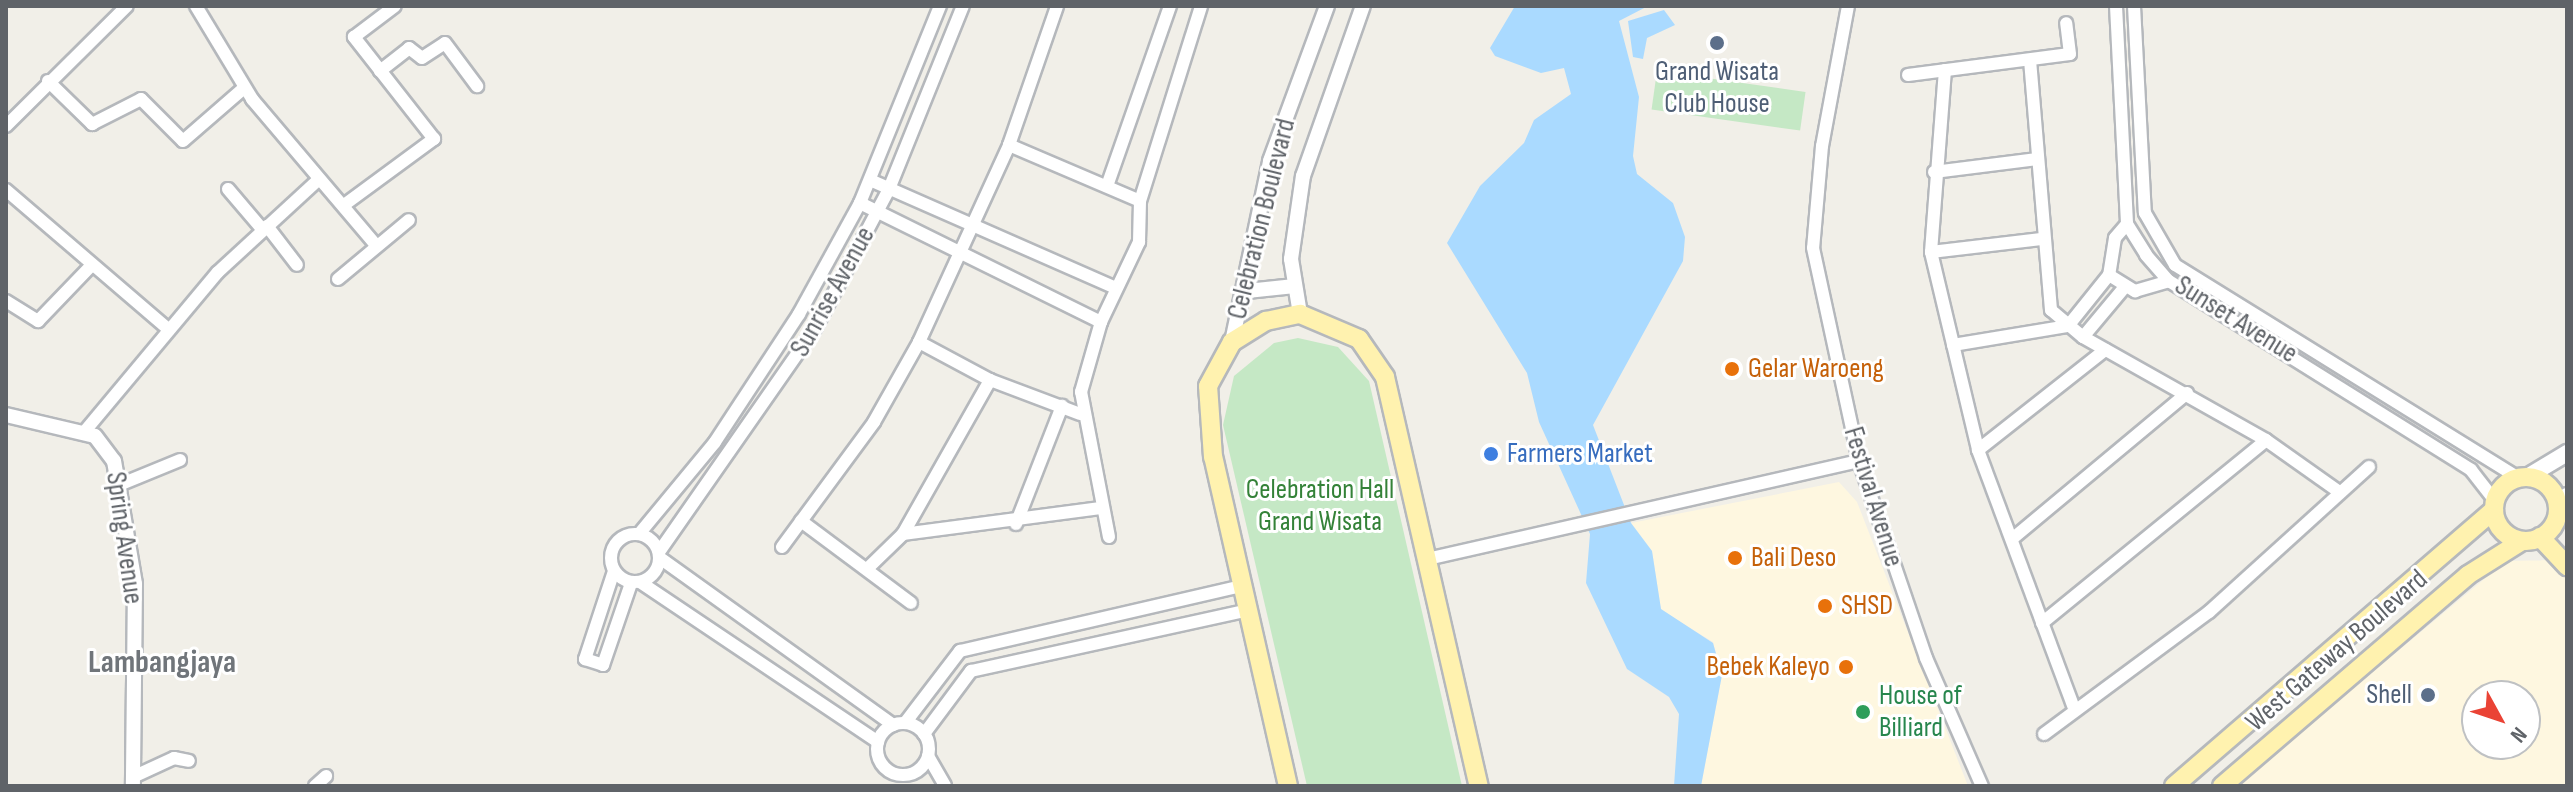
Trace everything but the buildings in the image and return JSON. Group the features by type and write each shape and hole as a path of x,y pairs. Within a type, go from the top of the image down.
{"main road":[{"path":"1288,786 1207,425 1208,386 1232,342 1266,321 1300,314 1336,325 1374,355 1389,389 1479,786"},
{"path":"2523,478 2565,461"},
{"path":"2523,478 2546,484 2548,521 2567,566"},
{"name":"West Gateway Boulevard","path":"2174,786 2315,672 2523,478"},
{"path":"2495,505 2505,533 2548,521"},
{"path":"2548,521 2567,539"},
{"name":"West Gateway Boulevard","path":"2222,786 2468,575 2548,521"},
{"path":"2315,672 2332,692"}],"street":[{"path":"6,126 127,6"},
{"path":"196,6 244,88 318,180 344,205 375,244"},
{"path":"344,205 434,139 354,37 395,6"},
{"name":"Sunrise Avenue","path":"614,571 612,549 639,534 715,442 860,203 940,6"},
{"name":"Sunrise Avenue","path":"635,582 659,555 790,369 889,189 963,6"},
{"path":"782,547 874,422 919,342 1009,145 1057,6"},
{"path":"1107,186 1170,6"},
{"path":"1109,537 1080,414 1101,322 1114,287 1139,242 1140,201 1201,6"},
{"name":"Celebration Boulevard","path":"1232,342 1247,291 1270,161 1327,6"},
{"name":"Celebration Boulevard","path":"1300,314 1295,286 1303,176 1363,6"},
{"name":"Festival Avenue","path":"1848,6 1818,174 1813,248 1859,461 1926,658 1982,786"},
{"path":"1953,345 2068,326 2109,275 2115,238 2127,224 2116,6"},
{"name":"Sunset Avenue","path":"2134,6 2145,213 2175,265 2523,478"},
{"path":"1908,75 2070,54 2066,23"},
{"path":"380,71 409,48 422,58 445,43 477,86"},
{"path":"2030,60 2045,300 2068,326 2083,337 2266,440 2338,491"},
{"path":"1945,70 1934,172 1931,252 1978,450 2073,706"},
{"path":"48,81 92,124 141,99 183,141 244,88"},
{"path":"1009,145 1140,201"},
{"path":"1934,172 2037,159"},
{"path":"6,415 85,431 167,328 264,228 318,180"},
{"path":"870,180 1114,287"},
{"path":"228,189 297,265"},
{"path":"6,190 90,267 167,328"},
{"path":"860,203 1101,322"},
{"path":"338,279 375,244 409,220"},
{"name":"Sunset Avenue","path":"2127,224 2169,281 2471,470 2495,505"},
{"path":"1931,252 2041,239"},
{"path":"6,301 38,321 90,267"},
{"path":"2109,275 2124,288"},
{"path":"2083,337 2124,288 2169,281"},
{"path":"1247,291 1295,286"},
{"path":"919,342 990,380 1080,414"},
{"path":"1978,450 2105,350"},
{"path":"868,568 903,534 990,380"},
{"path":"2012,539 2187,393"},
{"path":"1016,524 1062,406"},
{"name":"Spring Avenue","path":"85,431 108,450 119,485 135,584 134,781"},
{"path":"2042,623 2266,440"},
{"path":"119,485 180,460"},
{"path":"1427,559 1576,522 1859,461"},
{"path":"2044,734 2073,706 2209,612 2338,491 2369,467"},
{"path":"903,534 1016,524 1100,508"},
{"path":"801,521 911,603"},
{"path":"639,534 659,555 899,724 924,734"},
{"path":"635,582 603,665 585,659 614,571 635,582 878,742 882,765 920,786"},
{"path":"878,742 899,724 960,651 1242,586"},
{"path":"945,786 928,756 924,734 971,671 1248,610"},
{"path":"901,776 928,756"},
{"path":"134,781 174,758 189,761"},
{"path":"315,786 326,776"}],"shaded area":[{"path":"1839,482 1857,502 1968,786 1701,786 1722,675 1713,642 1661,610 1652,551 1631,523"},
{"path":"2552,560 2567,577 2567,786 2236,786 2506,561"}],"green space":[{"path":"1657,71 1806,92 1800,130 1652,110"},
{"name":"Celebration Hall Grand Wisata","path":"1298,338 1338,347 1369,381 1462,786 1307,786 1223,425 1234,376 1274,343"}],"water":[{"path":"1515,6 1648,6 1619,21 1639,97 1633,156 1637,174 1673,203 1685,237 1683,261 1593,425 1631,523 1652,551 1661,609 1713,643 1722,675 1701,786 1674,786 1679,714 1669,697 1627,669 1586,583 1590,534 1539,422 1527,373 1447,243 1480,186 1524,143 1534,120 1571,94 1564,68 1541,73 1495,56 1490,48"},
{"path":"1664,10 1675,25 1647,38 1643,59 1633,57 1628,21"}],"place":[{"name":"Grand Wisata Club House","path":"1717,43"},
{"name":"Gelar Waroeng","path":"1732,369"},
{"name":"Farmers Market","path":"1491,454"},
{"name":"Bali Deso","path":"1735,558"},
{"name":"SHSD","path":"1825,606"},
{"name":"Bebek Kaleyo","path":"1846,667"},
{"name":"Shell","path":"2428,695"},
{"name":"House of Billiard","path":"1863,712"}],"district":[{"name":"Lambangjaya","path":"162,663"}]}
